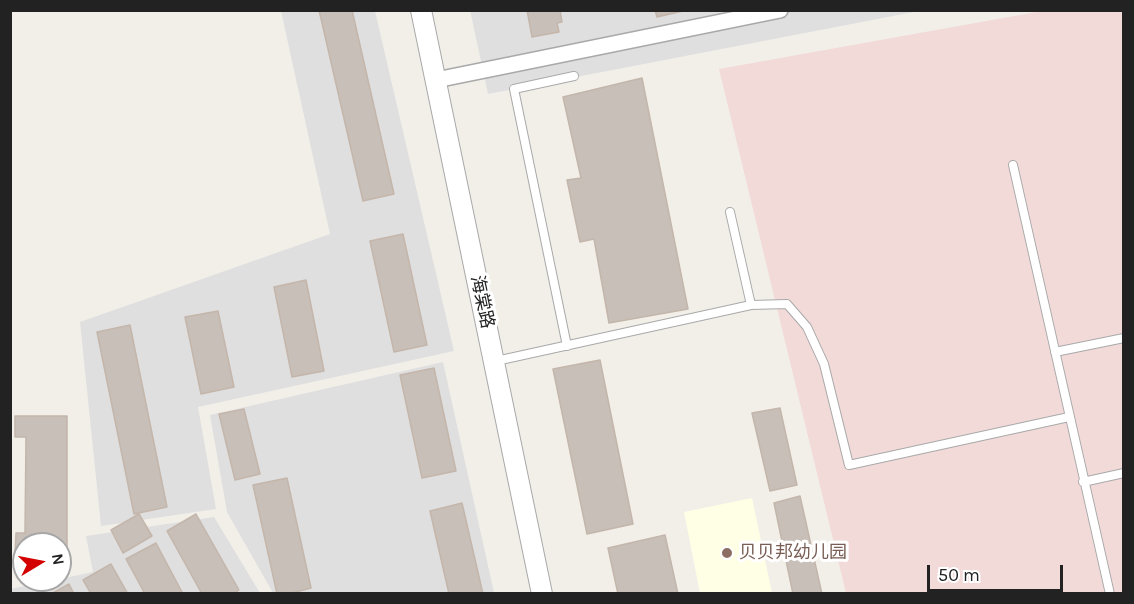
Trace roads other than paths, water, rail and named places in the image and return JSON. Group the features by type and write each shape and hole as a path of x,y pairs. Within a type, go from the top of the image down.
{"street":[{"name":"海棠路","path":"421,10 542,594"},
{"path":"436,80 780,10"}],"lane":[{"path":"567,346 514,89 574,76"},
{"path":"1013,165 1110,594"},
{"path":"730,212 750,305"},
{"path":"494,362 750,305 787,304 807,327 824,364 849,465 1069,417"},
{"path":"1054,352 1124,338"},
{"path":"1083,482 1124,473"}],"place":[{"name":"贝贝邦幼儿园","path":"727,553"}]}
